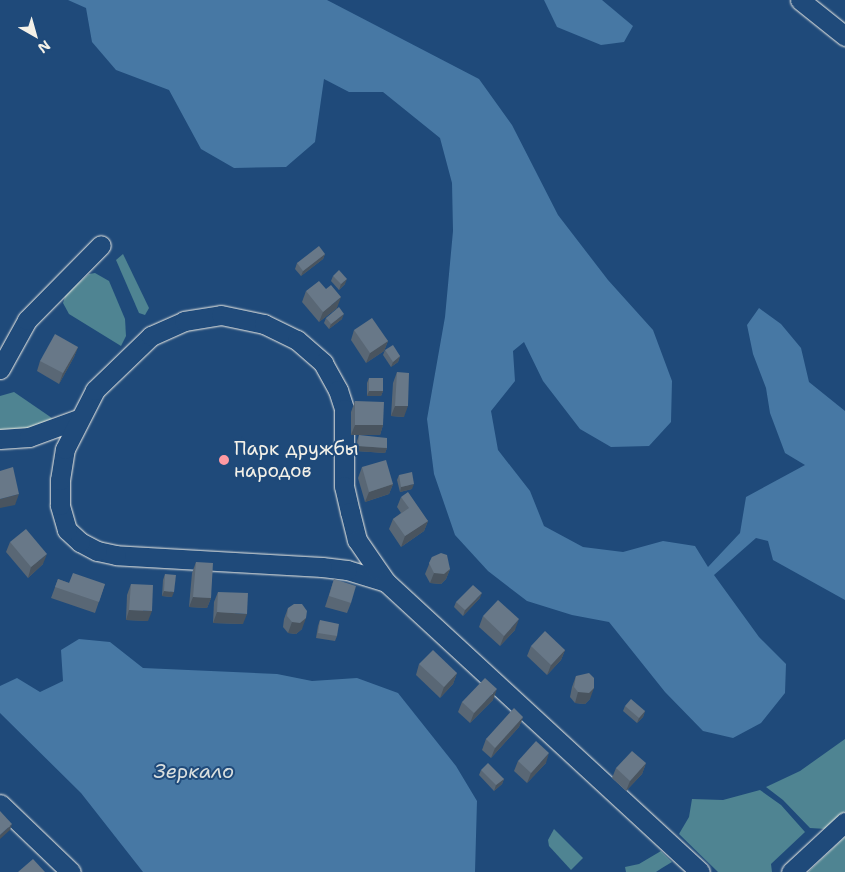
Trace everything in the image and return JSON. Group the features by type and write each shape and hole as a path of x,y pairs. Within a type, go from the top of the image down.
{"street":[{"path":"800,0 845,36"},
{"path":"0,369 27,320 101,245"},
{"path":"386,582 347,570 322,567 116,555 97,551 67,530 60,505 60,480 65,449 78,419 95,390 119,364 151,336 184,321 221,315 264,324 297,340 323,363 338,390 344,409 344,486 350,512 357,540 386,582 700,872"},
{"path":"0,440 29,437 78,419"},
{"path":"0,804 71,872"},
{"path":"791,872 845,822"}],"green space":[{"path":"123,254 149,308 145,315 139,313 116,260"},
{"path":"95,273 109,281 125,319 126,336 121,346 69,314 63,303 66,294 89,274"},
{"path":"14,392 54,420 0,437 0,396"},
{"path":"845,739 845,811 826,829 810,828 783,800 766,787 800,771"},
{"path":"760,790 781,805 805,832 771,864 772,872 718,872 679,834 689,817 692,799 723,800"},
{"path":"554,829 583,858 571,870 549,846 548,840"},
{"path":"845,837 845,872 808,872"},
{"path":"661,851 672,862 656,872 626,872 625,867 639,864"}],"water":[{"path":"68,0 327,0 479,79 512,125 558,215 608,280 653,330 672,381 671,422 649,446 611,447 580,429 543,381 524,342 513,351 515,381 491,411 498,450 530,491 544,526 583,547 623,552 663,541 695,546 708,567 740,533 746,497 805,465 785,453 770,413 766,388 753,354 747,325 759,308 781,324 801,348 809,382 845,411 845,600 773,560 768,541 756,538 714,575 759,637 786,664 785,693 761,723 733,738 703,731 665,692 609,622 572,615 527,601 488,571 455,535 434,474 427,419 445,317 453,231 452,183 440,138 383,92 349,92 324,79 315,142 286,167 234,168 201,149 169,90 116,70 92,42 86,8"},
{"path":"544,0 602,0 633,26 624,42 601,45 557,27"},
{"name":"Зеркало","path":"79,639 110,642 143,668 277,674 312,681 357,678 398,693 456,766 477,801 475,872 143,872 81,793 0,713 0,686 17,678 40,692 63,681 61,650"}],"building":[{"path":"319,246 325,254 303,271 297,263"},
{"path":"339,270 347,279 341,284 333,276"},
{"path":"319,281 326,289 331,285 341,297 323,312 306,291"},
{"path":"339,307 344,314 331,324 326,318"},
{"path":"372,318 388,341 370,353 354,330"},
{"path":"55,334 78,347 63,373 40,361"},
{"path":"393,345 400,356 393,362 385,350"},
{"path":"397,372 409,373 408,406 395,406"},
{"path":"369,378 383,378 383,391 369,391"},
{"path":"355,401 384,402 383,425 355,425"},
{"path":"359,435 387,438 387,448 358,446"},
{"path":"386,460 393,484 369,492 362,467"},
{"path":"13,467 19,494 0,499 0,471"},
{"path":"412,472 414,484 401,487 399,475"},
{"path":"408,492 428,521 405,536 393,519 409,508 401,497"},
{"path":"26,529 47,554 31,567 10,542"},
{"path":"441,553 447,555 450,569 444,574 434,573 429,563 432,557"},
{"path":"196,562 213,563 211,598 193,597"},
{"path":"73,573 105,584 99,602 55,587 58,579 69,583"},
{"path":"165,574 176,575 174,592 164,591"},
{"path":"334,579 356,586 351,603 329,596"},
{"path":"131,584 153,585 152,611 129,610"},
{"path":"473,585 482,593 465,610 456,602"},
{"path":"218,592 248,593 247,614 217,612"},
{"path":"498,600 519,619 504,636 483,616"},
{"path":"294,604 302,604 307,611 306,618 300,623 292,622 287,616 288,608"},
{"path":"320,620 339,624 337,636 318,633"},
{"path":"545,631 565,650 551,665 531,646"},
{"path":"433,650 457,673 444,687 419,664"},
{"path":"589,673 594,678 594,688 589,693 578,692 574,687 576,676"},
{"path":"485,678 497,689 474,713 462,702"},
{"path":"631,699 645,711 639,718 625,706"},
{"path":"514,708 523,717 495,748 486,739"},
{"path":"536,741 549,753 531,773 518,761"},
{"path":"632,751 646,763 630,781 616,768"},
{"path":"488,763 504,779 496,785 481,770"},
{"path":"0,811 12,824 0,835"},
{"path":"33,859 45,872 18,872"}],"place":[{"name":"Парк дружбы народов","path":"224,460"}]}
